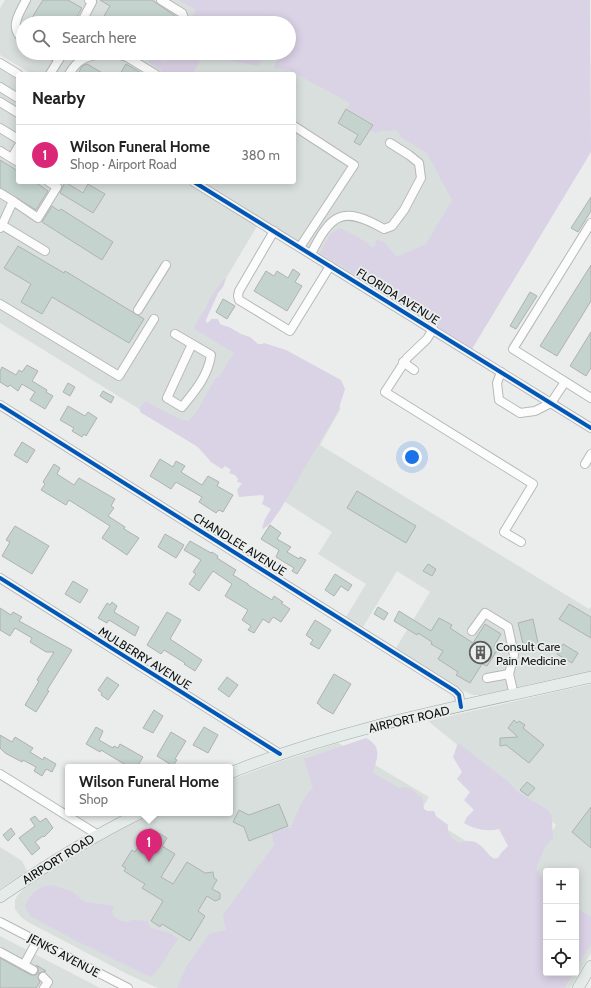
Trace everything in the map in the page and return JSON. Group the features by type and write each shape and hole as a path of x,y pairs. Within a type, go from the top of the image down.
{"main road":[{"name":"AIRPORT ROAD","path":"233,772 280,754 354,731 591,677"},
{"name":"AIRPORT ROAD","path":"0,897 98,834 134,816"},
{"path":"578,988 591,966"}],"street":[{"path":"17,16 26,0"},
{"path":"161,0 183,16"},
{"path":"84,16 91,1"},
{"path":"16,17 16,29"},
{"path":"51,72 59,60"},
{"path":"70,72 81,60"},
{"path":"133,60 152,72"},
{"path":"0,63 16,73"},
{"path":"0,87 16,97"},
{"path":"0,102 16,112"},
{"path":"296,127 354,166 300,247"},
{"path":"0,128 16,138"},
{"path":"311,254 322,233 333,220 345,215 360,218 384,229 392,226 404,210 421,178 419,163 390,143"},
{"path":"0,151 15,160"},
{"path":"0,192 38,218 57,187 52,184"},
{"name":"FLORIDA AVENUE","path":"197,184 591,428"},
{"path":"13,201 1,227 46,251"},
{"path":"591,223 513,349 591,398"},
{"path":"274,232 239,291 239,300 256,311 290,331 330,266"},
{"path":"138,310 166,265"},
{"path":"0,304 119,376 154,319"},
{"path":"433,329 426,339 403,362 385,392 533,484 504,532 521,542"},
{"path":"175,334 211,355 210,363 204,377 182,407 167,398 192,344"},
{"path":"403,362 414,370"},
{"path":"501,372 497,384 500,400 520,413 535,411 551,403 565,382"},
{"name":"CHANDLEE AVENUE","path":"0,405 455,691 462,707"},
{"path":"585,464 591,454"},
{"name":"MULBERRY AVENUE","path":"0,578 280,754"},
{"path":"472,631 486,612 508,627 514,654 509,674 514,695"},
{"path":"487,678 509,674"},
{"path":"0,774 65,814"},
{"path":"69,816 98,834"},
{"name":"JENKS AVENUE","path":"0,922 128,988"},
{"path":"24,965 37,941"},
{"path":"0,952 33,970"},
{"path":"43,976 48,982 44,988"}],"shaded area":[{"path":"5,0 191,0 217,16 16,16 16,60 290,60 479,175 400,305 206,184 296,184 296,72 29,72 0,55 0,8"},
{"path":"179,0 590,0 591,152 472,349 414,312 413,306 409,303 404,305 320,253 330,234 340,228 358,237 372,247 375,246 376,240 383,241 397,257 426,244 452,200 427,153 401,137 397,130 380,131 376,133 370,130 374,124 347,108 350,103 296,74 296,72 274,68 276,60 296,60 296,16 192,16 196,10"},
{"path":"148,60 160,60 164,62 165,60 201,60 193,72 161,72 161,70 150,63"},
{"path":"225,60 261,60 259,66"},
{"path":"0,69 16,79 16,184 188,184 257,226 200,322 341,408 320,445 589,609 591,607 591,671 481,695 473,695 464,691 396,648 430,592 397,571 363,627 346,617 366,584 318,554 332,532 136,407 0,323"},
{"path":"224,279 226,279 223,287 218,293 206,323 211,319 218,319 220,324 250,337 258,344 264,343 286,350 341,380 345,389 338,411 280,510 270,524 263,529 265,519 271,509 262,504 264,498 263,495 239,497 237,490 242,483 237,482 238,479 235,475 229,473 231,470 225,466 222,469 211,462 198,447 140,412 140,408 146,401 173,416 188,421 196,413 215,379 220,376 234,353 194,327 206,308 210,298"},
{"path":"591,684 591,953 579,973 579,868 543,868 543,976 577,976 570,988 158,988 127,974 28,922 21,917 15,909 15,900 17,896 27,885 126,827 149,816 233,816 233,779 338,743 429,797 421,810 440,825 524,877 556,825 428,721"},
{"path":"366,738 375,745 377,749 377,758 373,773 399,788 405,787 411,789 422,798 424,809 427,811 434,811 436,816 448,825 448,831 452,838 460,843 471,841 479,844 493,859 498,858 508,846 499,829 481,829 464,823 467,817 474,810 464,800 470,792 457,779 462,772 453,757 458,743 506,780 519,793 545,808 550,813 552,820 553,838 545,848 536,868 543,881 543,976 571,976 564,988 177,988 186,967 209,934 226,930 223,915 274,845 272,833 291,828 302,802 313,788 304,759"},
{"path":"0,847 22,861 27,871 0,889"},
{"path":"51,885 71,891 85,902 114,906 112,911 113,916 121,921 147,921 151,928 170,933 178,939 156,972 150,977 32,917 27,911 25,905 27,901 32,894 42,887"},
{"path":"579,910 591,917 591,944 579,963"},
{"path":"0,936 77,976 100,988 0,988"}],"building":[{"path":"43,0 68,0 82,8 77,16 33,16"},
{"path":"100,0 152,0 175,16 104,16 110,6"},
{"path":"87,64 101,72 79,72 82,66"},
{"path":"126,64 140,72 121,72"},
{"path":"346,109 373,125 360,145 354,142 358,135 338,123"},
{"path":"0,160 16,170 16,184 38,184 48,191 36,210 0,188"},
{"path":"64,184 68,184 83,193 88,184 105,194 93,213 60,193"},
{"path":"591,197 591,211 578,232 571,228"},
{"path":"52,206 59,211 61,209 113,242 102,260 42,222"},
{"path":"18,246 64,273 65,271 144,319 129,343 52,297 42,314 21,302 31,284 4,268"},
{"path":"591,265 591,301 557,356 540,346"},
{"path":"293,269 300,274 295,282 302,286 287,311 254,291 266,271 274,276 277,271 288,278"},
{"path":"530,292 537,296 516,329 510,326"},
{"path":"223,299 235,306 227,319 216,312"},
{"path":"591,332 591,368 586,376 570,366"},
{"path":"27,365 38,371 32,381 47,390 46,392 53,396 45,409 30,400 35,392 22,384 18,391 10,385 8,387 0,382 0,371 2,367 16,375 19,370 22,372"},
{"path":"68,383 75,387 70,396 63,392"},
{"path":"103,391 114,397 111,403 100,396"},
{"path":"68,406 85,416 88,412 97,418 86,436 84,434 82,437 72,431 74,428 60,420"},
{"path":"22,442 35,450 27,463 14,455"},
{"path":"160,459 173,467 176,461 185,466 181,472 202,485 208,476 219,482 217,486 233,495 223,512 219,510 216,513 199,502 202,497 176,482 171,489 150,476"},
{"path":"54,464 60,468 57,474 74,485 79,478 115,499 111,506 114,508 108,516 125,527 124,529 139,538 127,555 102,538 110,526 69,500 66,505 41,490 45,484 43,482"},
{"path":"357,491 416,526 406,543 347,508"},
{"path":"270,525 281,533 277,539 291,547 287,552 299,559 300,557 306,560 297,574 292,571 294,568 276,557 279,550 261,539"},
{"path":"15,526 49,546 32,574 2,556 10,542 6,540"},
{"path":"165,534 184,545 176,558 158,547"},
{"path":"190,541 218,556 217,558 236,570 233,575 248,585 272,600 274,596 283,602 281,603 290,609 281,622 273,617 269,623 263,619 254,633 248,630 251,626 242,620 248,610 225,596 232,584 213,571 199,591 189,584 196,574 193,572 201,560 184,550"},
{"path":"428,564 436,569 432,576 423,571"},
{"path":"335,574 352,585 348,591 341,586 334,596 325,590"},
{"path":"73,581 88,590 80,603 65,594"},
{"path":"112,602 117,606 114,612 139,627 135,636 109,620 107,623 98,618 107,603 110,605"},
{"path":"569,604 591,617 591,638 559,619"},
{"path":"378,607 388,613 384,620 374,614"},
{"path":"0,608 11,615 13,612 22,617 19,621 72,650 47,690 49,691 36,712 25,705 39,681 37,680 54,652 46,652 30,642 32,638 15,628 10,636 0,630"},
{"path":"399,611 431,631 439,618 452,625 450,628 473,643 485,624 501,634 494,646 498,649 487,666 482,664 470,683 456,675 458,672 438,659 443,651 431,644 432,642 394,621"},
{"path":"167,612 181,620 170,639 202,660 195,671 164,650 161,654 147,645"},
{"path":"533,619 539,648 525,652 518,623"},
{"path":"315,620 331,630 319,649 310,644 313,640 306,635"},
{"path":"563,644 578,653 572,663 557,654"},
{"path":"334,674 351,684 333,714 317,703"},
{"path":"107,677 119,685 108,700 101,695 102,693 98,690"},
{"path":"227,677 238,685 229,697 218,689"},
{"path":"154,710 163,716 153,733 143,728"},
{"path":"514,720 517,723 519,721 525,725 523,728 544,745 529,763 506,745 500,746 500,738 518,737 508,728"},
{"path":"96,727 103,731 99,740 113,748 114,746 118,748 120,744 143,757 139,764 124,764 101,750 100,752 86,744"},
{"path":"204,727 218,735 208,753 193,745"},
{"path":"171,732 186,741 175,759 177,760 174,764 170,764 157,756"},
{"path":"0,735 12,742 15,737 33,748 30,752 43,760 44,757 56,764 52,772 46,769 42,776 34,771 36,767 23,760 22,762 5,753 0,748"},
{"path":"527,782 535,788 528,796 520,790"},
{"path":"279,804 288,826 249,841 244,827 233,822 239,810 249,815"},
{"path":"591,807 591,848 572,832"},
{"path":"35,816 40,822 46,818 53,828 44,837 43,836 35,842 40,848 32,855 19,838 35,826 30,819"},
{"path":"11,828 15,834 8,841 3,835"},
{"path":"150,828 167,838 162,846 175,854 161,877 173,884 187,862 205,873 213,872 214,878 217,880 212,889 220,893 220,899 215,901 207,896 198,911 205,916 190,941 162,924 160,927 151,921 163,901 142,888 145,884 124,871 126,868 122,866 132,850 135,852"},
{"path":"0,958 31,975 36,975 38,972 38,967 36,965 46,971 39,973 38,978 40,982 36,988 0,988"}],"cycle path":[{"path":"197,184 591,428"},
{"path":"0,405 455,691 459,695 461,707"},
{"path":"0,578 280,754"}],"place":[{"name":"Consult Care Pain Medicine","path":"481,653"},
{"name":"Wilson Funeral Home","path":"149,862"}]}
